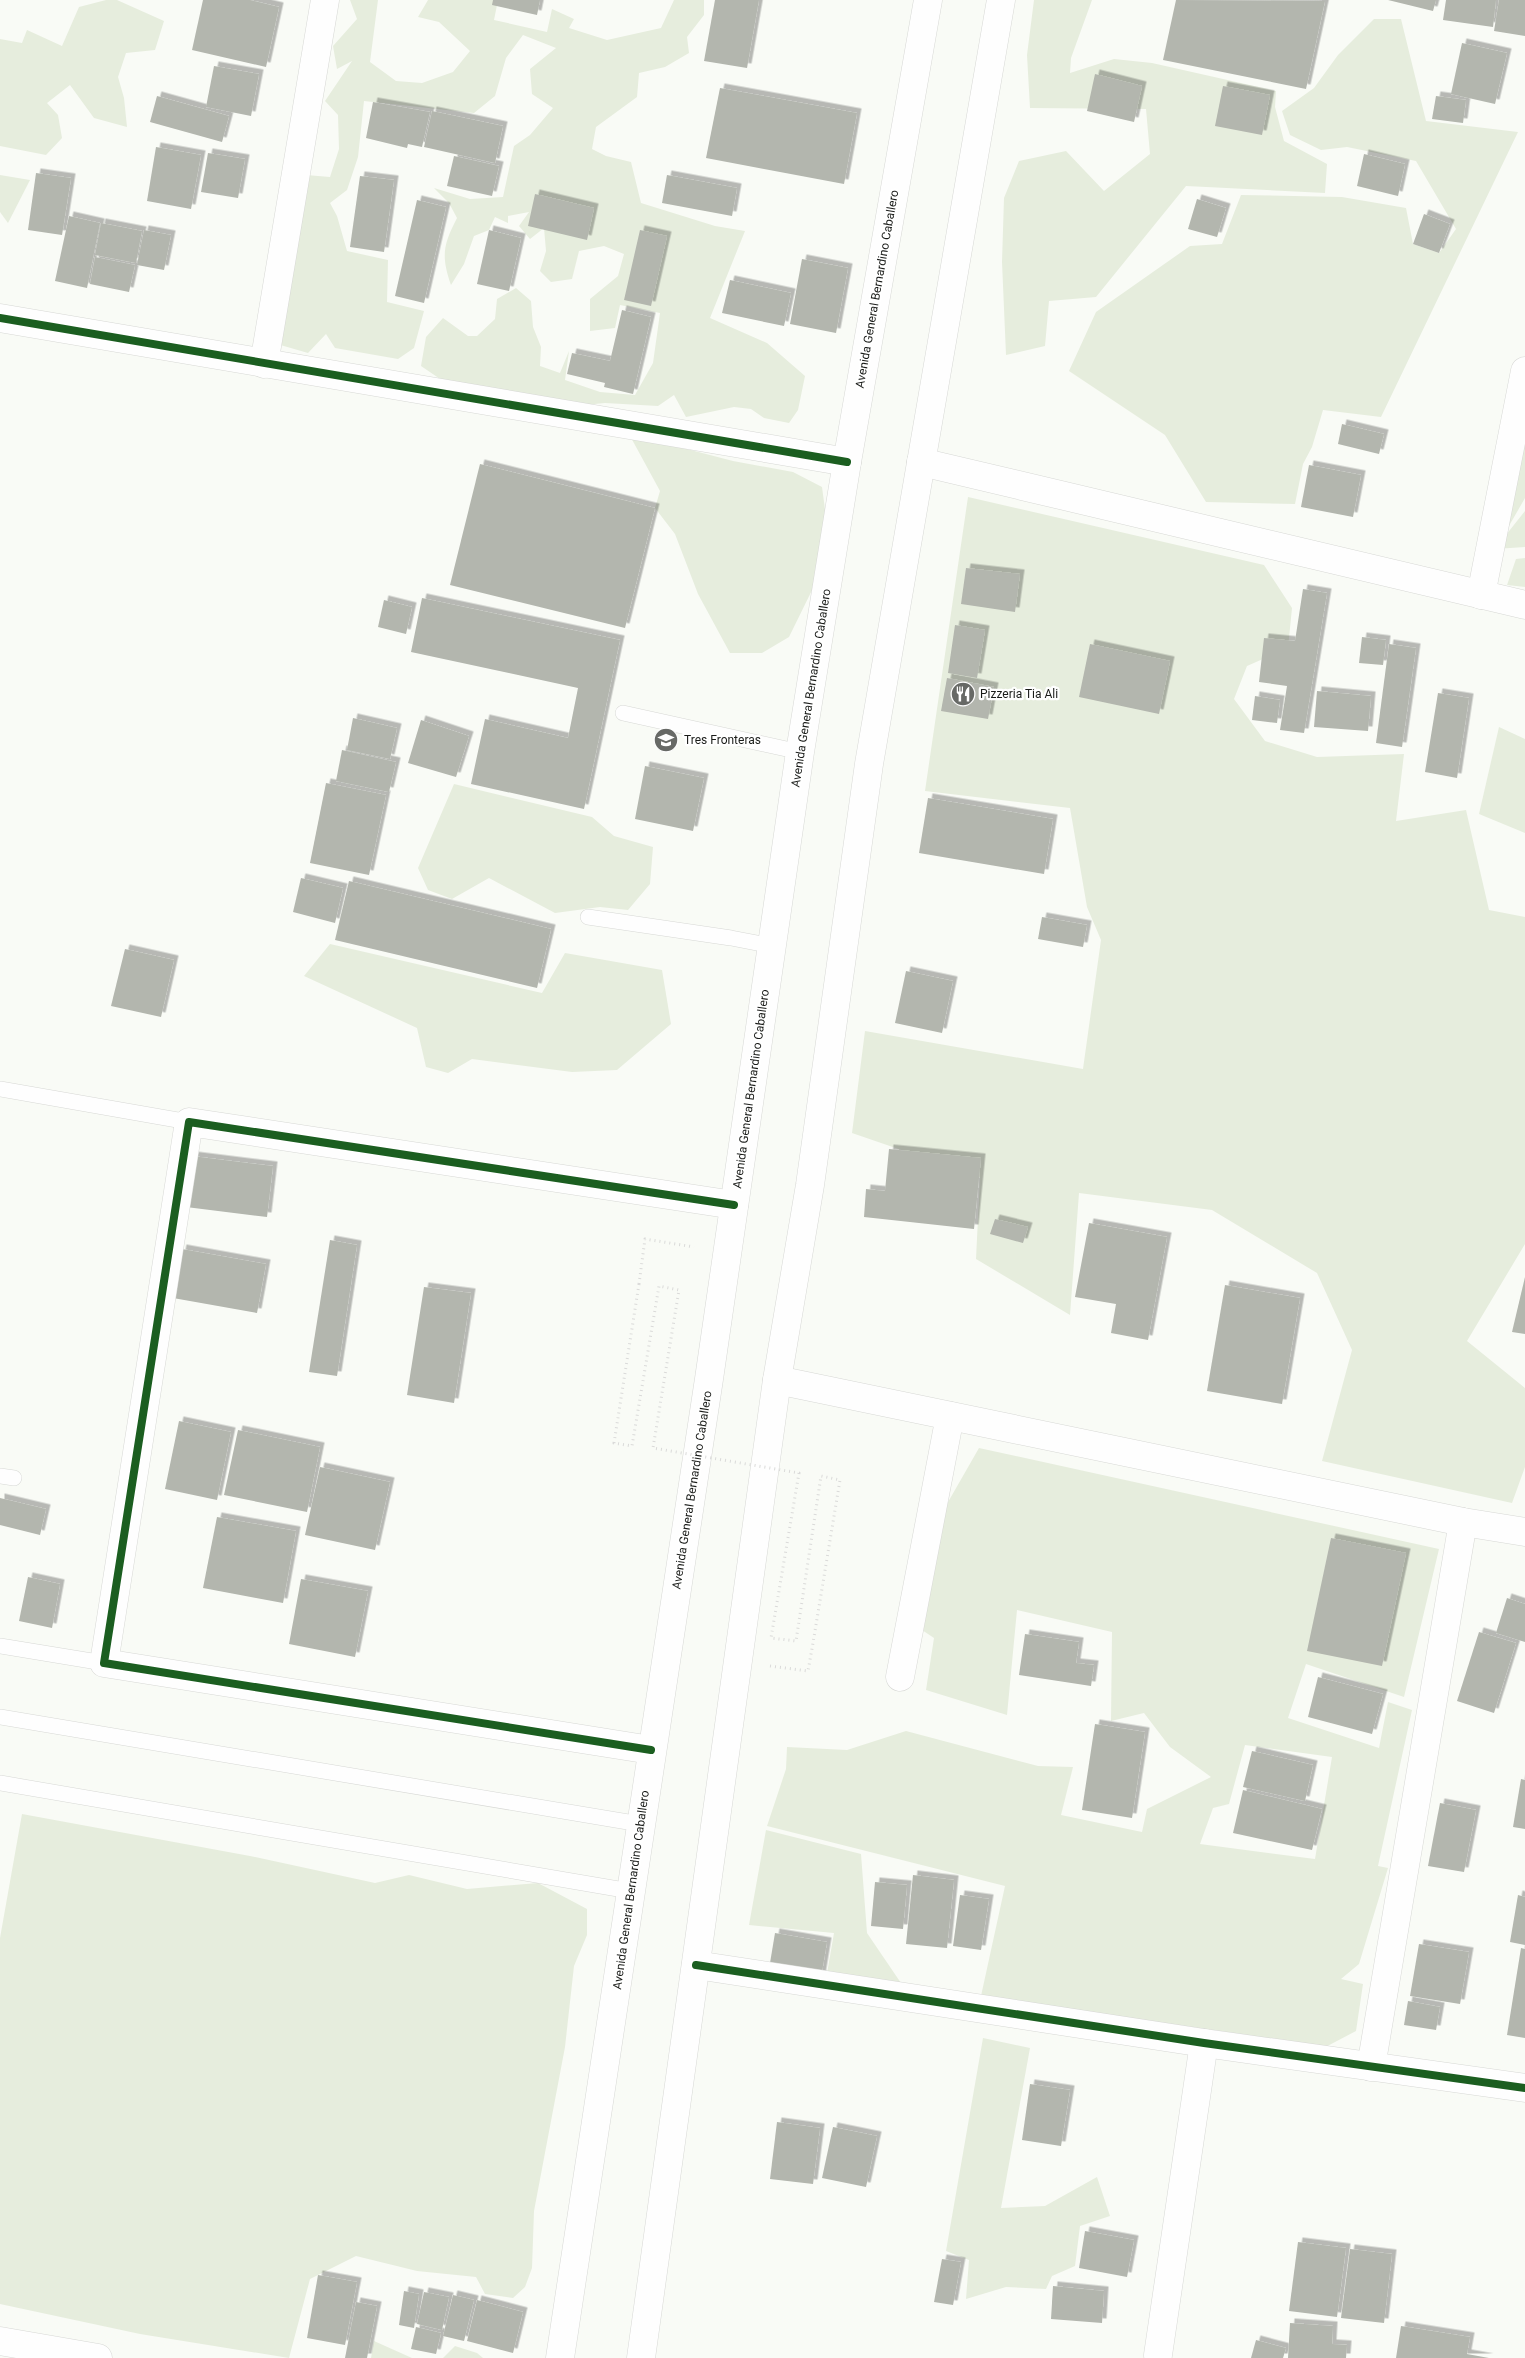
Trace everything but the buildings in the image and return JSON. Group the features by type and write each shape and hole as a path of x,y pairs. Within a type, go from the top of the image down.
{"street":[{"path":"264,364 325,0"},
{"name":"Avenida General Bernardino Caballero","path":"560,2358 651,1750 709,1379 800,752 847,462 928,0"},
{"path":"641,2358 777,1380 810,1185 869,764 1001,0"},
{"path":"0,318 847,462"},
{"path":"1481,595 1525,371"},
{"path":"921,462 1525,605"},
{"path":"651,1750 104,1663 189,1122 734,1205"},
{"path":"777,1380 1463,1522 1525,1532"},
{"path":"900,1676 950,1416"},
{"path":"1371,2066 1463,1522"},
{"path":"696,1965 1204,2044 1525,2088"},
{"path":"1158,2355 1204,2044"},
{"path":"0,2340 98,2358"}],"lane":[{"path":"623,714 800,752"},
{"path":"588,917 731,938 772,946"},
{"path":"0,1089 189,1122"},
{"path":"0,1646 104,1663"},
{"path":"0,1717 640,1824"},
{"path":"0,1783 630,1892"}],"path":[{"path":"727,1252 645,1239 614,1443 632,1446 659,1286 679,1290 653,1448 799,1473 770,1638 796,1641 821,1476 840,1480 808,1671 738,1661"}],"green space":[{"path":"106,0 117,0 164,21 155,50 126,53 118,77 124,98 127,127 94,118 70,85 47,103 58,115 62,138 46,155 0,146 0,39 22,43 27,30 62,46 79,7"},
{"path":"350,0 378,0 370,62 396,81 422,83 453,72 470,51 439,22 418,17 428,0 498,0 494,20 547,32 552,9 574,19 569,28 607,40 661,28 674,0 704,0 704,15 687,37 689,53 665,67 639,73 637,97 596,127 592,149 606,156 631,162 641,203 715,226 745,231 710,318 767,343 805,376 798,410 789,423 764,418 751,409 734,407 686,417 674,395 658,406 605,403 573,406 452,387 421,366 426,337 443,318 468,336 477,336 495,319 497,299 516,288 531,301 533,327 541,347 540,366 560,373 569,351 565,380 600,392 635,395 653,363 660,313 620,305 615,328 590,331 590,299 618,276 624,254 604,246 579,251 572,279 551,282 540,271 546,251 544,228 530,239 519,226 529,212 508,216 508,223 495,217 489,230 474,236 464,264 451,285 446,266 445,251 446,243 457,218 449,203 434,188 470,199 503,197 514,146 530,135 553,108 532,94 530,69 556,48 523,35 506,58 495,96 474,113 364,101 358,157 347,190 330,203 337,216 347,251 388,260 387,302 424,311 414,348 398,359 335,348 326,334 308,353 277,344 294,174 330,177 339,149 338,115 325,101 352,61 337,69 333,46 357,19"},
{"path":"1034,0 1092,0 1071,58 1070,73 1114,59 1152,63 1276,91 1275,107 1284,141 1327,164 1325,193 1186,186 1096,297 1049,301 1045,346 1006,355 1002,262 1004,198 1019,161 1066,151 1104,191 1150,154 1146,109 1030,108 1027,55"},
{"path":"1374,19 1401,19 1426,121 1518,132 1381,417 1323,410 1312,447 1303,464 1295,504 1206,502 1165,435 1069,371 1096,312 1190,246 1222,244 1241,195 1342,197 1406,208 1413,244 1439,253 1456,229 1416,161 1347,147 1321,150 1290,135 1282,111 1314,88 1338,55"},
{"path":"0,175 30,180 8,223 0,212"},
{"path":"1525,426 1525,498 1498,545 1525,511 1525,547 1495,549"},
{"path":"629,434 733,461 793,472 822,487 826,517 817,580 789,637 762,653 730,653 698,594 675,534 655,508 660,491"},
{"path":"968,497 1264,565 1292,608 1288,648 1247,666 1234,699 1265,741 1317,757 1404,754 1396,821 1466,810 1489,910 1525,917 1525,1244 1467,1341 1525,1388 1525,1467 1512,1503 1322,1461 1352,1350 1317,1273 1212,1210 1079,1193 1070,1315 976,1259 980,1177 852,1133 865,1031 1083,1069 1101,940 1087,907 1070,808 925,791"},
{"path":"1525,558 1525,587 1507,585 1516,559"},
{"path":"1499,727 1525,739 1525,833 1479,814"},
{"path":"454,784 592,817 614,836 653,847 650,884 628,910 600,907 555,913 489,878 452,899 428,890 418,868"},
{"path":"330,944 542,993 565,953 662,970 671,1024 617,1070 572,1072 472,1059 448,1073 426,1067 417,1028 304,976"},
{"path":"979,1448 1439,1549 1404,1697 1306,1664 1288,1718 1379,1748 1388,1702 1412,1710 1378,1866 1388,1868 1359,1964 1341,1979 1363,1984 1356,2031 1316,2052 1254,2036 981,1996 1005,1886 767,1826 786,1769 787,1747 847,1750 906,1731 1038,1766 1073,1767 1061,1815 1142,1832 1147,1809 1211,1777 1170,1747 1144,1713 1111,1721 1112,1632 1017,1610 1007,1715 926,1690 934,1638 898,1614 928,1537","holes":["1245,1745 1332,1757 1315,1859 1200,1844 1213,1808 1229,1804"]},
{"path":"22,1814 250,1856 375,1883 409,1875 467,1889 538,1883 587,1909 587,1935 574,1966 565,2047 534,2211 532,2268 525,2287 513,2298 485,2294 476,2277 417,2271 356,2256 310,2279 289,2358 140,2334 0,2304 0,1938"},
{"path":"766,1830 861,1854 867,1933 903,1986 825,1985 834,1933 749,1925"},
{"path":"983,2038 1030,2048 1001,2208 1045,2206 1097,2177 1110,2216 1080,2226 1075,2266 1052,2276 1046,2289 1006,2287 966,2299 969,2260 946,2251"},
{"path":"374,2341 412,2358 371,2358"},
{"path":"455,2346 477,2353 483,2358 443,2358"}],"cycle path":[{"path":"0,318 847,462"},
{"path":"651,1750 104,1663 189,1122 734,1205"},
{"path":"696,1965 1204,2043 1525,2088"}],"place":[{"name":"Pizzeria Tia Ali","path":"963,694"},
{"name":"Tres Fronteras","path":"666,740"}]}
